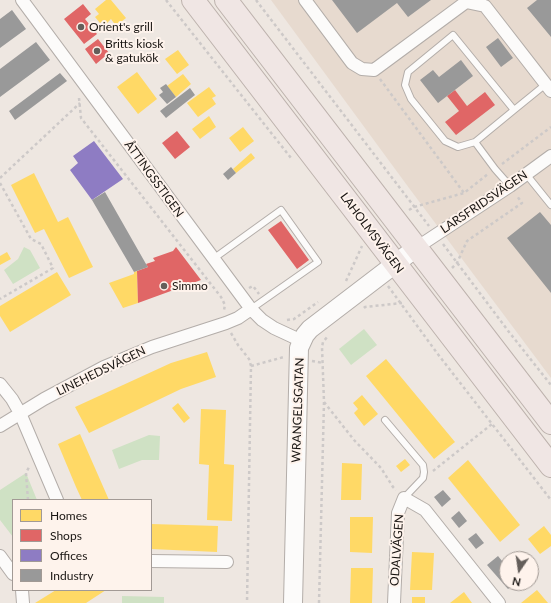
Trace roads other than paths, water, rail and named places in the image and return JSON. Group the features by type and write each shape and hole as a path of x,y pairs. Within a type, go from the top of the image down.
{"highway":[{"name":"LAHOLMSVÄGEN","path":"193,0 410,298 551,466"},
{"path":"226,0 551,423"}],"main road":[{"name":"WRANGELSGATAN","path":"293,603 299,348 305,335 310,329 416,248"}],"street":[{"name":"ÅTTINGSSTIGEN","path":"22,0 251,309 262,320 274,328 302,341"},
{"path":"304,0 352,63 362,69 374,70 466,2 485,6 548,88"},
{"name":"LARSFRIDSVÄGEN","path":"416,248 510,186 551,156"},
{"name":"LINEHEDSVÄGEN","path":"0,426 20,413 104,367 152,346 226,323 238,318 251,309"},
{"path":"0,384 12,399 20,413 57,499"},
{"path":"404,498 424,510 498,603"},
{"name":"ODALVÄGEN","path":"394,603 398,513 404,498"},
{"path":"0,556 12,573"},
{"path":"152,561 227,562"},
{"path":"22,591 23,603"}],"lane":[{"path":"514,110 453,35 408,72 405,85 411,99 445,141 458,147 475,142 514,110 548,88"},
{"path":"475,142 510,186"},
{"path":"526,174 551,205"},
{"path":"213,258 281,210 318,262 251,309"},
{"path":"385,420 423,465 423,478 404,498"}],"place":[{"name":"Orient's grill","path":"81,27"},
{"name":"Britts kiosk & gatukök","path":"97,51"},
{"name":"Simmo","path":"164,286"}]}
